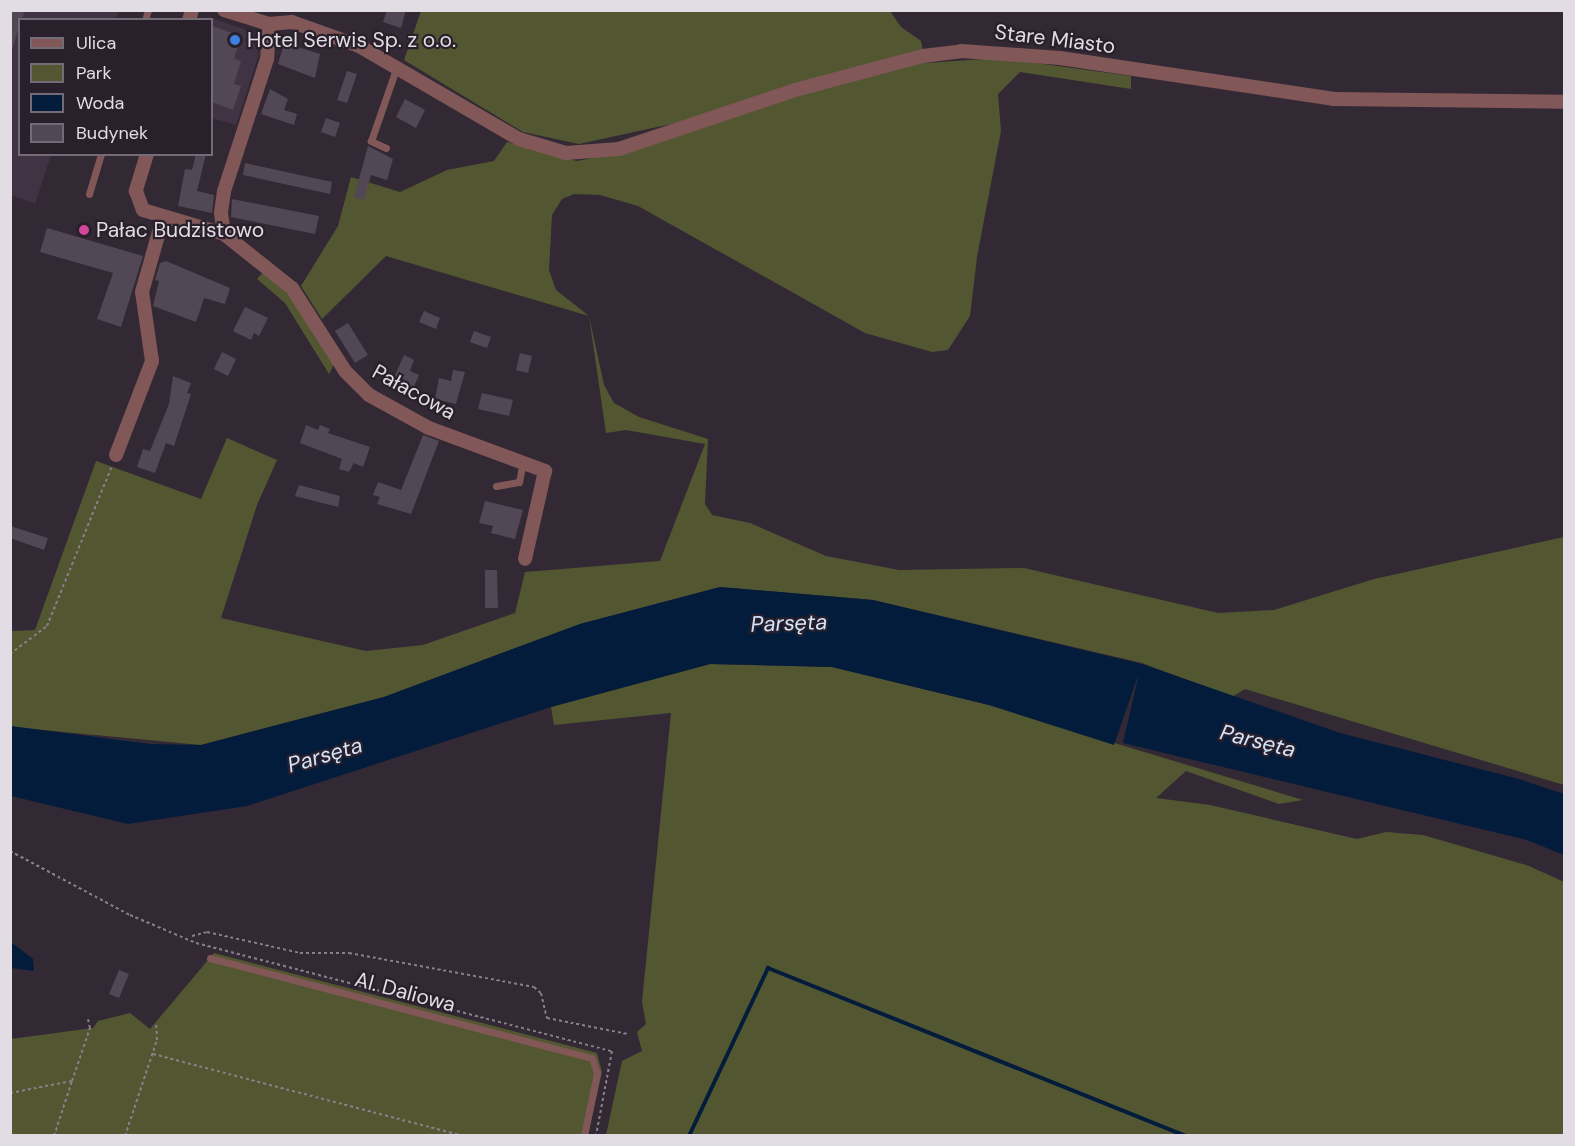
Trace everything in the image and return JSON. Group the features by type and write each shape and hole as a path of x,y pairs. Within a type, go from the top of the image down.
{"street":[{"path":"224,10 253,15 269,24 309,27 397,66"},
{"path":"224,234 221,213 224,191 267,59 269,24"},
{"name":"Stare Miasto","path":"397,66 501,129 553,150 619,149 795,90 923,56 961,51 1060,58 1333,99 1564,102"},
{"name":"Pałacowa","path":"146,156 136,198 143,210 163,218 224,234 292,288 360,388 429,428 541,468 546,476 525,559"},
{"path":"116,455 152,361 142,292 163,218"}],"lane":[{"path":"386,148 371,141 397,66"},
{"path":"89,194 100,156"},
{"path":"496,486 519,482 523,462"},
{"name":"Al. Daliowa","path":"210,958 592,1058 597,1073 584,1136"}],"path":[{"path":"10,654 47,626 116,455"},
{"path":"10,851 130,915 196,943 612,1050 597,1136"},
{"path":"192,936 207,932 300,953 350,953 534,987 542,993 547,1018 627,1034"},
{"path":"54,1136 90,1028 88,1019"},
{"path":"125,1136 153,1054 156,1023"},
{"path":"153,1054 463,1136"},
{"path":"10,1093 72,1080"}],"shaded area":[{"path":"10,11 119,11 116,18 18,18 18,156 51,156 35,204 11,195"},
{"name":"Hotel Serwis Sp. z o.o.","path":"213,18 247,30 259,54 236,125 213,118"}],"green space":[{"path":"421,11 890,11 901,27 921,41 925,63 999,58 1131,76 1131,89 1020,72 998,94 1001,131 977,257 970,316 948,350 932,352 865,333 638,206 600,195 574,194 562,199 552,215 549,270 556,290 589,316 386,256 322,319 301,286 338,226 351,177 400,192 447,170 494,161 507,142 577,161 613,154 685,121 579,144 523,132 404,60"},
{"path":"264,271 288,292 334,364 329,374 285,303 257,279"},
{"path":"589,316 604,385 614,403 639,417 708,439 705,504 712,515 750,523 826,556 899,570 1024,568 1218,613 1274,610 1374,579 1564,537 1564,785 1245,689 1232,697 1142,663 873,600 720,587 580,624 384,697 201,745 11,727 11,631 35,630 96,461 201,499 227,438 277,460 257,505 221,618 366,651 423,645 515,613 525,572 660,561 705,444 626,430 606,433"},
{"path":"710,664 832,667 989,705 1303,800 1279,804 1186,771 1156,798 1210,805 1357,839 1386,832 1423,835 1529,866 1564,882 1564,1135 606,1135 622,1061 642,1051 637,1032 646,1024 642,1002 671,713 554,725 551,707"},
{"path":"214,953 597,1053 602,1072 588,1135 11,1136 11,1039 93,1028 98,1021 130,1013 150,1029"}],"water":[{"name":"Parsęta","path":"720,587 873,600 1142,664 1340,733 1519,779 1564,794 1564,855 1527,840 1123,743 1139,673 1114,745 989,705 832,667 710,664 551,707 247,806 128,824 11,796 11,726 150,744 201,745 384,697 580,624"},
{"path":"11,942 33,959 34,971 11,968"}],"building":[{"path":"10,10 25,10 22,18 18,18 18,31 12,49 10,49"},
{"path":"387,10 406,10 401,28 383,22"},
{"path":"213,26 241,36 234,59 241,61 234,84 241,86 233,110 213,102"},
{"path":"291,45 320,54 315,78 278,64 283,47"},
{"path":"347,71 357,74 347,103 337,100"},
{"path":"270,89 288,99 284,110 297,114 294,125 261,114"},
{"path":"405,99 425,110 416,128 396,117"},
{"path":"326,118 340,123 335,137 321,132"},
{"path":"368,146 393,159 387,180 371,175 364,200 354,197"},
{"path":"196,156 206,156 197,191 214,195 212,213 178,206 185,169 192,170"},
{"path":"245,163 332,182 330,194 243,175"},
{"path":"232,199 319,216 315,234 231,217"},
{"path":"47,228 143,256 121,327 97,319 113,273 40,252"},
{"path":"166,261 230,288 225,304 204,298 196,322 153,306 159,281 155,280 160,263"},
{"path":"245,307 268,318 259,336 254,333 251,340 233,331"},
{"path":"424,311 440,318 436,329 419,322"},
{"path":"348,323 368,355 355,363 335,331"},
{"path":"474,331 491,337 487,348 470,342"},
{"path":"222,352 236,359 228,376 214,369"},
{"path":"520,353 532,356 528,373 516,370"},
{"path":"404,355 414,360 410,371 419,375 413,389 393,380"},
{"path":"453,370 465,372 456,404 435,399 439,378 451,381"},
{"path":"173,376 191,383 187,393 191,394 174,446 166,443 155,473 137,467 143,449 150,451 169,404"},
{"path":"482,393 513,400 509,416 478,409"},
{"path":"306,425 318,430 320,425 330,429 328,433 370,447 363,467 354,463 349,472 339,469 342,459 300,443"},
{"path":"423,435 439,441 411,514 377,504 380,497 373,495 378,482 401,490"},
{"path":"299,485 340,496 338,507 295,496"},
{"path":"485,501 523,510 515,539 491,533 493,526 479,523"},
{"path":"10,526 48,538 44,550 10,538"},
{"path":"485,570 497,570 498,608 485,608"},
{"path":"119,970 129,974 119,998 109,994"}],"waterway":[{"path":"689,1136 768,968 1185,1136"}],"place":[{"name":"Hotel Serwis Sp. z o.o.","path":"235,40"},
{"name":"Pałac Budzistowo","path":"84,230"}]}
